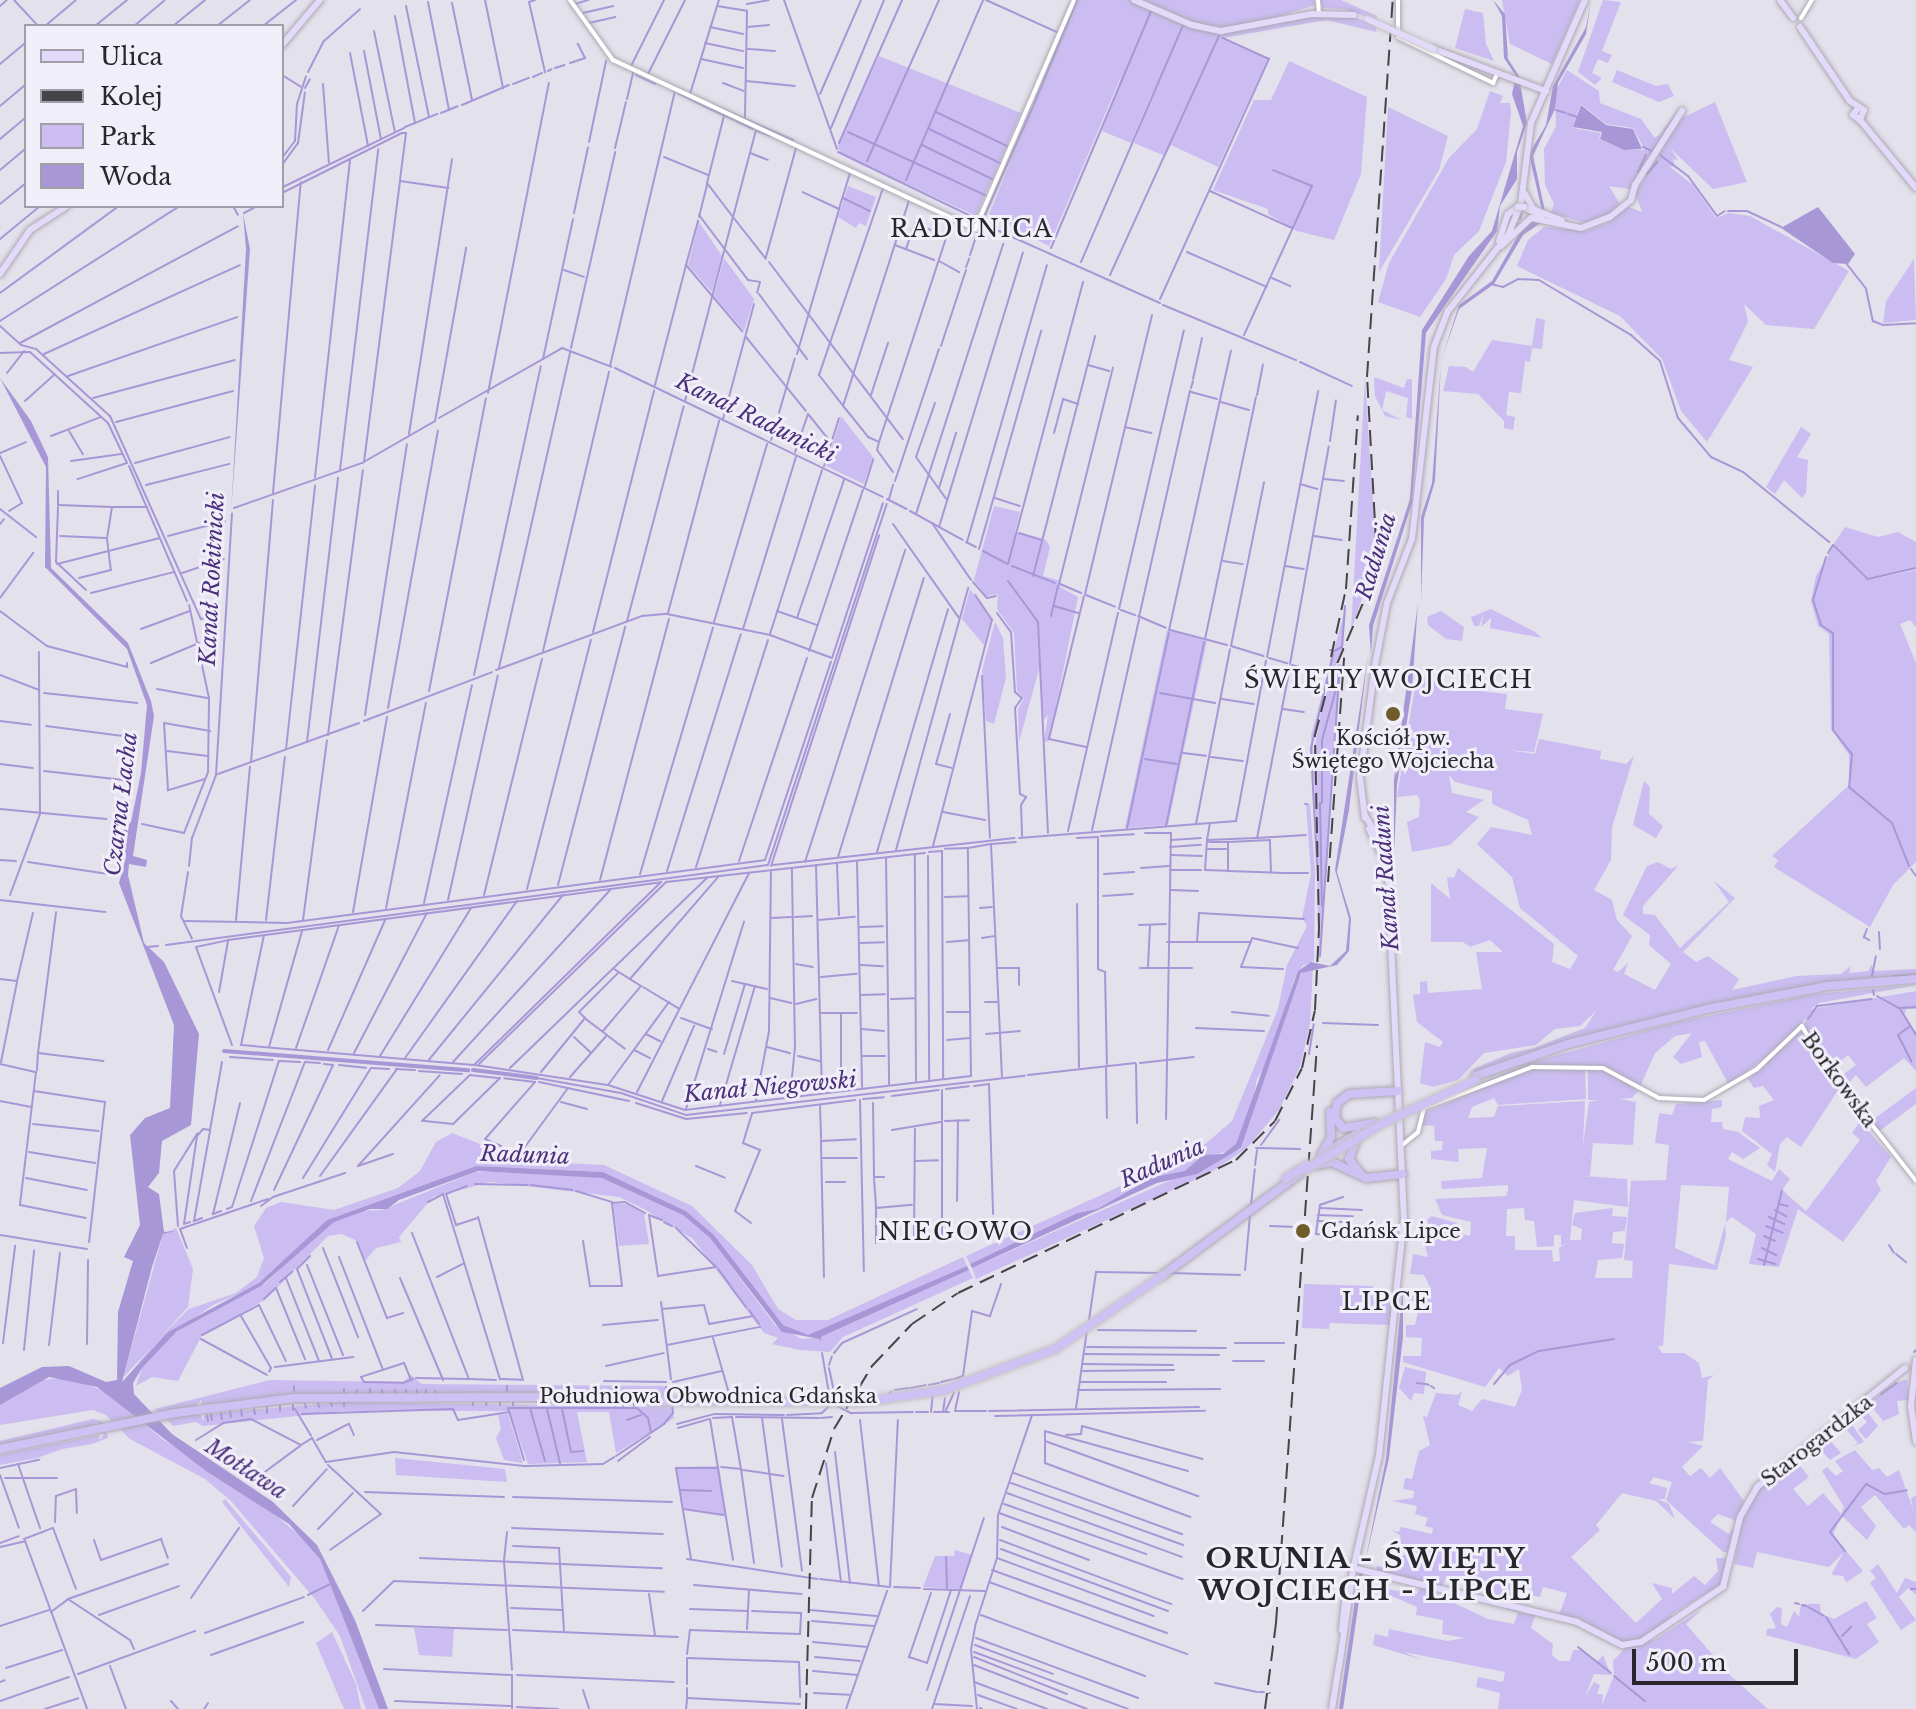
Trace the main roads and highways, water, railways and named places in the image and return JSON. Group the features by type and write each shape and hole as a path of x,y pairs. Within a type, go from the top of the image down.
{"highway":[{"path":"1476,1078 1514,1065 1749,1004 1916,981"},
{"path":"1305,1170 1358,1138 1502,1066 1707,1009 1828,986 1916,981"},
{"name":"Południowa Obwodnica Gdańska","path":"0,1451 198,1412 349,1400 873,1397 990,1373 1087,1326 1321,1156 1375,1123 1476,1078"},
{"path":"1321,1156 1330,1139 1335,1099 1348,1091 1397,1091"},
{"path":"1374,1092 1344,1096 1334,1112 1349,1130 1375,1123"},
{"path":"1358,1138 1349,1153 1353,1168 1363,1174 1388,1175"},
{"path":"1305,1170 1330,1162 1361,1177 1401,1174"},
{"name":"Południowa Obwodnica Gdańska","path":"650,1399 861,1402 954,1388 1055,1349 1163,1275 1305,1170"}],"main road":[{"path":"284,43 320,0"},
{"path":"1134,0 1212,30 1267,24 1319,12 1354,15 1542,92"},
{"path":"1401,1174 1386,866 1382,843 1365,816 1360,778 1376,656 1415,520 1433,351 1460,294 1511,231 1523,187 1529,134 1542,92 1585,0"},
{"path":"1780,0 1798,21 1863,121 1916,188"},
{"path":"1547,217 1578,228 1604,221 1619,209 1683,112"},
{"path":"1523,187 1528,203 1537,214"},
{"path":"1497,248 1507,215 1521,207 1562,221 1604,221"},
{"path":"0,274 27,233 64,208"},
{"path":"1497,248 1522,222 1537,214"},
{"path":"1332,1709 1348,1592 1384,1421 1402,1233 1397,1091"},
{"path":"1914,1361 1907,1371 1916,1442"},
{"name":"Starogardzka","path":"1357,1569 1577,1622 1622,1645 1641,1642 1723,1587 1740,1517 1757,1487 1907,1371"},
{"path":"1348,1592 1357,1569 1357,1543"}],"water":[{"path":"1493,0 1505,14 1508,59 1519,76 1527,123 1517,152 1517,179 1500,206 1497,231 1426,333 1412,503 1373,626 1371,654 1369,625 1410,499 1422,330 1469,256 1492,231 1523,126 1512,94 1516,76 1504,58 1502,16"},
{"path":"1591,0 1586,34 1558,83 1555,109 1533,156 1545,211 1542,222 1523,235 1494,284 1459,309 1441,361 1459,305 1492,281 1519,234 1542,211 1529,154 1546,125 1553,86 1586,27"},
{"path":"1581,105 1606,125 1633,129 1642,149 1624,150 1600,139 1602,132 1573,127"},
{"path":"1818,207 1855,254 1848,264 1833,263 1781,228"},
{"path":"243,213 250,249 231,513 246,249"},
{"path":"1441,363 1435,481 1424,518 1421,601 1421,517 1432,483"},
{"path":"0,378 31,421 48,457 51,568 128,643 151,701 154,716 133,856 147,860 146,867 129,864 128,875 144,943 164,962 199,1034 191,1125 162,1141 159,1173 148,1187 159,1194 164,1232 175,1231 163,1234 122,1382 168,1332 259,1283 327,1220 476,1166 603,1172 686,1211 714,1235 783,1325 808,1335 967,1266 969,1270 821,1337 821,1344 820,1339 782,1332 710,1238 683,1215 602,1178 478,1171 399,1200 387,1209 370,1209 334,1222 261,1286 176,1332 142,1368 133,1383 134,1394 172,1434 273,1502 317,1545 355,1620 388,1709 379,1709 320,1559 289,1524 206,1471 97,1387 49,1377 0,1405 0,1388 42,1367 69,1366 106,1382 117,1380 118,1312 133,1261 124,1257 140,1225 130,1135 145,1118 170,1108 174,1025 119,883 126,857 123,831 131,822 141,773 147,705 127,649 45,567 46,467"},
{"path":"1418,603 1412,689 1397,785 1394,856 1394,780"},
{"path":"1368,655 1349,810 1337,872 1351,918 1349,951 1337,965 1301,973 1241,1148 1197,1174 1157,1183 972,1268 970,1264 1077,1213 1097,1209 1153,1177 1185,1171 1203,1155 1223,1154 1236,1144 1298,971 1311,962 1330,966 1346,951 1349,919 1335,870"},
{"path":"1403,1285 1403,1337 1389,1458 1364,1567 1386,1459"}],"waterway":[{"path":"0,6 7,0"},
{"path":"14,0 36,24"},
{"path":"47,24 76,0"},
{"path":"97,24 127,0"},
{"path":"136,24 165,0"},
{"path":"175,24 205,0"},
{"path":"220,24 250,0"},
{"path":"266,24 296,0"},
{"path":"485,0 503,88"},
{"path":"535,0 529,2 545,72"},
{"path":"575,4 588,0"},
{"path":"631,66 664,0"},
{"path":"648,74 685,0"},
{"path":"690,94 719,0"},
{"path":"747,4 769,0"},
{"path":"784,0 837,149"},
{"path":"820,94 861,0"},
{"path":"831,128 884,0"},
{"path":"839,143 902,0"},
{"path":"867,161 939,0"},
{"path":"906,180 983,0"},
{"path":"986,0 1057,32"},
{"name":"Kanał Radunicki","path":"1034,104 1077,0"},
{"path":"428,2 449,110"},
{"path":"452,3 472,100"},
{"path":"406,6 429,117"},
{"path":"583,13 613,6"},
{"path":"717,6 747,11 745,119"},
{"path":"308,72 324,41 360,9"},
{"path":"1051,248 1151,11"},
{"path":"395,16 415,123"},
{"path":"589,23 615,17"},
{"path":"747,27 769,25"},
{"path":"1081,262 1183,25"},
{"path":"710,27 743,34"},
{"path":"374,31 395,132"},
{"path":"1110,275 1219,36"},
{"path":"1160,299 1269,59 1223,38"},
{"path":"705,43 743,51"},
{"path":"0,64 24,44"},
{"path":"570,63 585,58 578,44"},
{"path":"748,49 775,51"},
{"path":"364,51 381,139"},
{"path":"350,53 368,146"},
{"path":"701,59 743,68"},
{"path":"589,142 606,61"},
{"path":"555,68 565,65"},
{"path":"548,71 552,69"},
{"path":"533,77 542,73"},
{"path":"627,99 633,73"},
{"path":"636,75 655,84"},
{"path":"284,76 301,87"},
{"path":"284,155 295,141 297,104 306,76"},
{"path":"513,84 529,78"},
{"path":"305,88 310,79"},
{"path":"746,81 795,86"},
{"path":"488,393 549,83"},
{"path":"723,83 744,91"},
{"path":"323,84 329,163"},
{"path":"462,105 509,85"},
{"path":"0,106 24,86"},
{"path":"284,162 298,143 305,92"},
{"path":"610,366 675,92"},
{"path":"678,93 708,108"},
{"path":"615,148 626,102"},
{"path":"711,104 793,140"},
{"path":"441,113 458,106"},
{"name":"Kanał Radunicki","path":"985,215 1033,106"},
{"path":"710,109 735,120"},
{"path":"1556,110 1566,113"},
{"path":"936,112 1007,146"},
{"path":"405,127 437,114"},
{"path":"1568,114 1577,117"},
{"path":"685,401 733,217 707,183 724,116"},
{"path":"0,139 24,119"},
{"path":"736,121 753,129"},
{"path":"284,187 404,128"},
{"path":"929,129 1000,163"},
{"path":"756,130 733,217 766,259"},
{"path":"757,131 771,136"},
{"path":"848,132 985,195"},
{"path":"284,192 406,133 400,180"},
{"path":"922,145 992,179"},
{"path":"574,213 588,147"},
{"path":"1643,147 1652,151"},
{"path":"766,257 796,148"},
{"path":"340,470 378,149"},
{"path":"0,170 24,150"},
{"path":"571,348 615,152"},
{"path":"838,152 977,219"},
{"path":"750,153 768,160"},
{"path":"1638,172 1646,155"},
{"path":"1660,155 1688,176 1717,216 1725,211"},
{"path":"664,157 708,175"},
{"path":"409,434 452,159"},
{"path":"315,477 350,160"},
{"path":"1647,174 1657,162"},
{"path":"1244,335 1312,186 1273,170"},
{"path":"839,209 850,173"},
{"path":"364,462 400,181 448,188"},
{"path":"273,493 301,182"},
{"path":"699,217 707,184"},
{"path":"0,204 24,185"},
{"path":"883,188 819,375 843,406 909,201"},
{"path":"1210,191 1292,228"},
{"path":"797,354 839,209 803,192"},
{"path":"843,198 870,211"},
{"path":"0,239 38,208"},
{"path":"0,293 116,208"},
{"path":"0,321 177,208"},
{"path":"234,208 238,215"},
{"path":"244,213 253,208"},
{"path":"1520,219 1523,209"},
{"path":"1728,211 1747,211 1782,227"},
{"path":"699,215 748,280 760,282 757,293"},
{"name":"Kanał Radunicki","path":"979,228 984,218"},
{"path":"543,359 573,219"},
{"path":"686,265 698,221"},
{"path":"906,249 915,223 931,230"},
{"path":"981,223 1160,303"},
{"path":"20,343 238,226"},
{"name":"Kanał Radunicki","path":"970,255 977,233"},
{"path":"879,442 946,238"},
{"path":"916,514 1003,244"},
{"path":"895,245 934,260"},
{"name":"Kanał Radunicki","path":"234,508 362,463 435,421 466,248"},
{"path":"1187,252 1267,287"},
{"path":"939,527 1023,253"},
{"name":"Kanał Radunicki","path":"966,267 969,259"},
{"path":"939,261 959,272"},
{"path":"769,262 903,439"},
{"path":"1846,263 1866,289 1873,321 1883,325 1916,323"},
{"path":"44,354 240,265"},
{"path":"655,385 686,265 742,331"},
{"path":"967,542 1047,265"},
{"path":"564,270 584,277"},
{"name":"Kanał Radunicki","path":"941,346 966,270"},
{"path":"1272,278 1290,286"},
{"path":"1491,284 1503,287 1518,279 1539,280 1631,335 1660,361 1678,418 1711,457 1743,472 1829,542"},
{"path":"1008,564 1083,282"},
{"path":"759,294 807,359"},
{"path":"723,419 754,304"},
{"path":"1163,305 1296,360"},
{"path":"1085,594 1152,315"},
{"path":"68,376 237,317"},
{"path":"0,326 21,345 36,349 110,416 201,619 219,614"},
{"path":"1119,609 1184,330"},
{"path":"979,549 1041,331"},
{"path":"1033,576 1095,336"},
{"path":"746,337 806,411"},
{"path":"1193,379 1202,338"},
{"path":"871,395 888,343"},
{"name":"Kanał Radunicki","path":"439,418 562,348 612,367"},
{"name":"Kanał Radunicki","path":"895,481 939,349"},
{"path":"7,373 24,351"},
{"path":"1169,630 1231,351"},
{"path":"0,353 30,352 108,423 127,463 78,479"},
{"path":"499,668 570,352"},
{"path":"771,440 795,358"},
{"path":"93,398 235,360"},
{"path":"1300,362 1352,386"},
{"path":"1088,365 1109,371"},
{"path":"1257,395 1263,365"},
{"path":"474,675 541,366"},
{"name":"Kanał Radunicki","path":"615,368 883,497"},
{"path":"1059,584 1113,368"},
{"path":"543,651 609,372"},
{"path":"25,401 55,374"},
{"path":"1191,388 1193,381"},
{"path":"116,422 233,391"},
{"path":"593,632 654,391"},
{"path":"1139,617 1190,391"},
{"path":"1267,657 1318,391"},
{"path":"1191,392 1217,399"},
{"path":"1205,639 1256,397"},
{"path":"429,691 486,398"},
{"path":"1054,433 1063,399 1078,404"},
{"path":"1330,441 1336,400"},
{"path":"1221,402 1249,410"},
{"path":"935,403 916,457 947,500"},
{"path":"627,621 684,406"},
{"path":"844,407 868,437 879,442 877,450 893,472"},
{"path":"795,452 808,414 829,440"},
{"path":"51,436 101,417"},
{"path":"824,466 839,418"},
{"path":"668,613 719,421"},
{"path":"1125,427 1151,433"},
{"path":"388,708 438,430"},
{"path":"69,431 83,454"},
{"path":"939,488 956,433"},
{"path":"135,463 230,437"},
{"path":"0,453 26,442"},
{"path":"365,715 407,444"},
{"path":"714,622 767,444"},
{"path":"1290,664 1329,446"},
{"path":"71,461 122,454"},
{"path":"0,456 22,503 9,511"},
{"path":"743,629 796,457"},
{"path":"865,486 873,459"},
{"path":"146,485 229,464"},
{"path":"129,466 187,601"},
{"path":"328,735 363,470"},
{"path":"770,634 822,470"},
{"path":"307,742 338,478"},
{"path":"1324,479 1344,481"},
{"path":"797,618 844,480"},
{"path":"1231,646 1264,482"},
{"path":"1300,484 1317,489"},
{"name":"Kanał Radunicki","path":"889,499 893,485"},
{"path":"286,749 315,486"},
{"path":"809,651 863,490"},
{"path":"58,491 58,505 112,507 107,539 111,570 79,578"},
{"path":"995,498 1020,506"},
{"path":"887,499 907,509"},
{"path":"251,762 273,500"},
{"path":"496,670 642,616 667,614 770,635 832,658 883,503"},
{"path":"166,945 768,865 887,504"},
{"path":"58,507 56,562 86,590"},
{"path":"113,507 147,507"},
{"path":"0,509 36,537"},
{"path":"910,511 963,540"},
{"name":"Kanał Rokitnicki","path":"189,866 192,838 216,775 232,513"},
{"path":"0,524 4,519"},
{"path":"168,536 225,521"},
{"path":"932,523 971,580"},
{"path":"893,524 959,618"},
{"path":"1019,533 1042,540"},
{"path":"771,866 879,535"},
{"path":"60,536 106,538"},
{"path":"1314,536 1342,540"},
{"path":"57,564 160,538"},
{"path":"966,542 976,547"},
{"path":"1828,553 1833,545 1868,579 1916,568"},
{"path":"805,862 905,550"},
{"path":"983,551 1007,564"},
{"path":"0,598 33,553"},
{"path":"1826,557 1813,600 1821,625 1833,633 1833,730 1852,754 1849,787 1892,823 1909,866"},
{"path":"182,573 224,559"},
{"path":"1223,561 1243,564"},
{"path":"1012,566 1055,583"},
{"path":"1285,566 1304,569"},
{"path":"91,593 174,572"},
{"path":"838,857 924,578"},
{"path":"1008,581 1038,622 1048,833"},
{"path":"973,582 987,598 996,596"},
{"path":"1060,584 1081,593"},
{"path":"1051,616 1058,586"},
{"path":"896,850 968,588"},
{"path":"933,846 992,620 975,595"},
{"path":"1086,595 1115,607"},
{"path":"1084,596 1049,739 1086,747"},
{"name":"Czarna Łacha","path":"142,824 184,833 208,772 209,698 189,605"},
{"path":"1054,606 1079,613"},
{"path":"1334,651 1342,647 1345,606"},
{"path":"877,852 948,609"},
{"path":"1121,610 1135,615"},
{"path":"0,611 47,646 127,667 127,663"},
{"path":"141,629 190,611"},
{"path":"777,611 817,625"},
{"path":"997,613 1011,632 1015,692 1022,698 1015,708 1020,794 1026,797 1021,805 1022,836"},
{"path":"1068,831 1118,613"},
{"path":"1138,616 1166,628"},
{"path":"600,880 669,619"},
{"path":"1092,830 1139,619"},
{"path":"558,885 625,627"},
{"path":"640,874 713,628"},
{"path":"1170,630 1227,645"},
{"path":"1127,828 1169,632"},
{"path":"667,871 741,634"},
{"path":"527,889 591,640"},
{"path":"696,867 768,640"},
{"path":"1166,826 1204,642"},
{"path":"151,663 199,643"},
{"path":"1231,646 1264,656"},
{"path":"1196,824 1230,649"},
{"path":"10,895 40,814 39,652"},
{"path":"1317,864 1311,748 1333,654"},
{"path":"739,861 807,658"},
{"path":"1269,658 1287,663"},
{"path":"484,895 542,659"},
{"path":"1019,838 1236,821 1266,661"},
{"path":"185,921 287,923 765,860 831,662"},
{"path":"1292,665 1318,672"},
{"path":"1290,667 1257,838 1306,835"},
{"path":"1322,803 1322,740 1341,671"},
{"path":"364,721 492,672"},
{"path":"0,675 39,690"},
{"path":"448,900 498,675"},
{"path":"982,676 990,838"},
{"path":"1320,956 1339,676"},
{"path":"424,903 472,685"},
{"path":"157,689 207,698"},
{"path":"44,693 137,703"},
{"path":"1160,693 1215,703"},
{"path":"1222,699 1254,704"},
{"path":"386,908 426,703"},
{"path":"1283,709 1304,712"},
{"path":"950,714 936,764 952,768"},
{"path":"353,912 387,717"},
{"path":"0,721 31,725"},
{"path":"205,779 168,790 164,723 210,731"},
{"path":"218,774 359,723"},
{"name":"Czarna Łacha","path":"46,726 138,738"},
{"path":"303,920 327,741"},
{"path":"167,751 208,756"},
{"path":"1183,753 1206,756"},
{"path":"266,920 285,757"},
{"path":"1211,757 1243,761"},
{"path":"1145,759 1177,764"},
{"path":"0,764 33,768"},
{"path":"236,920 250,767"},
{"name":"Czarna Łacha","path":"44,771 132,781"},
{"path":"1320,803 1322,906"},
{"name":"Czarna Łacha","path":"0,809 107,819"},
{"path":"943,812 985,820"},
{"path":"1210,823 1207,840 1256,838"},
{"path":"1145,833 1171,833 1166,1119"},
{"path":"1101,836 1134,834"},
{"path":"1077,838 1098,837 1098,969 1105,972 1107,1064"},
{"path":"773,865 1014,838"},
{"path":"1171,840 1201,838"},
{"path":"1271,872 1270,840 1228,842 1228,871 1308,873"},
{"path":"1207,841 1205,870 1228,871"},
{"path":"992,844 1016,842"},
{"path":"1209,842 1227,842"},
{"path":"968,848 991,844 1002,1077"},
{"path":"1170,847 1201,845"},
{"path":"475,1065 608,1085 685,1110 971,1076 968,848 945,849"},
{"path":"1208,849 1226,849"},
{"path":"929,852 942,851 943,1078"},
{"path":"916,1081 915,854 925,853"},
{"path":"479,1064 666,882 915,854"},
{"path":"1171,855 1202,856"},
{"path":"928,856 929,1079"},
{"path":"886,858 889,1084"},
{"path":"0,860 16,861"},
{"name":"Czarna Łacha","path":"28,862 108,874"},
{"path":"857,862 862,1087"},
{"path":"837,864 839,915"},
{"path":"816,865 822,1091"},
{"path":"1141,868 1169,866"},
{"path":"790,1097 795,1047 792,868"},
{"path":"1911,869 1916,876"},
{"path":"1170,870 1201,870"},
{"name":"Kanał Rokitnicki","path":"188,872 181,916 192,939"},
{"path":"756,1100 769,1031 771,872"},
{"path":"1104,874 1134,872"},
{"path":"637,1092 749,873"},
{"path":"614,969 630,979 718,877"},
{"path":"510,1068 707,878"},
{"path":"232,1045 196,947 228,940 661,882 474,1065 241,1045 264,935"},
{"path":"453,1062 611,889"},
{"path":"1171,890 1198,891"},
{"path":"1103,896 1133,894"},
{"path":"428,1061 563,895"},
{"path":"945,897 968,896"},
{"path":"0,900 105,912"},
{"path":"405,1058 517,901"},
{"path":"1077,904 1079,1067"},
{"path":"980,908 992,907"},
{"path":"380,1056 471,908"},
{"path":"38,1053 56,912"},
{"path":"0,979 17,981 33,913"},
{"path":"354,1053 427,913"},
{"path":"1251,942 1197,942 1199,913 1304,919"},
{"path":"795,917 812,916"},
{"path":"772,918 791,917"},
{"path":"819,920 855,917"},
{"path":"328,1050 385,920"},
{"path":"686,1109 744,922"},
{"path":"1139,925 1166,924"},
{"path":"296,1048 339,925"},
{"path":"1148,966 1150,925"},
{"path":"860,927 883,926"},
{"path":"1867,929 1864,937 1869,940"},
{"path":"269,1047 302,931"},
{"path":"1879,932 1880,949"},
{"path":"982,938 994,936"},
{"path":"1283,969 1241,967 1252,938 1298,948"},
{"path":"947,942 968,940"},
{"path":"219,992 228,941"},
{"path":"860,943 884,942"},
{"path":"1167,942 1196,942"},
{"path":"147,947 158,946"},
{"path":"1872,976 1876,956"},
{"path":"796,964 813,967"},
{"path":"861,965 883,966"},
{"path":"998,968 1019,968 1019,985"},
{"path":"1140,968 1192,968"},
{"path":"541,1072 585,1018 579,1012 618,973"},
{"path":"821,977 857,974"},
{"path":"1893,976 1916,975"},
{"path":"603,1031 641,986 630,979"},
{"path":"732,981 767,989"},
{"path":"1,1062 17,982"},
{"path":"724,1054 745,984"},
{"path":"720,1105 755,986"},
{"path":"643,987 678,1008"},
{"path":"1873,990 1874,995"},
{"path":"861,995 885,994"},
{"path":"1877,996 1899,1008 1916,1007"},
{"path":"770,998 791,1003"},
{"path":"891,999 915,998"},
{"path":"796,1004 816,999"},
{"path":"1808,1019 1817,1006 1872,999"},
{"path":"608,1085 669,1002"},
{"path":"985,1002 997,1002"},
{"path":"1900,1009 1916,1035"},
{"path":"947,1012 969,1012"},
{"path":"1232,1012 1269,1016"},
{"path":"821,1013 857,1013"},
{"path":"841,1013 841,1089"},
{"path":"681,1018 712,1029"},
{"path":"570,1077 607,1035 586,1019"},
{"path":"1323,1023 1378,1025"},
{"path":"1309,1054 1314,1024"},
{"path":"662,1101 694,1026"},
{"path":"1910,1026 1898,1035 1912,1062"},
{"path":"1196,1028 1264,1031"},
{"path":"862,1029 884,1031"},
{"path":"986,1034 1020,1031"},
{"path":"646,1034 660,1041"},
{"path":"608,1036 625,1049"},
{"path":"574,1037 590,1052"},
{"path":"947,1040 970,1038"},
{"path":"767,1047 790,1053"},
{"path":"708,1049 717,1052"},
{"path":"634,1050 650,1058"},
{"name":"Kanał Niegowski","path":"224,1051 468,1070"},
{"path":"37,1070 38,1053 104,1061"},
{"path":"798,1056 820,1061"},
{"path":"862,1056 885,1056"},
{"path":"230,1057 273,1060"},
{"name":"Kanał Niegowski","path":"1140,1063 1194,1057"},
{"path":"227,1209 232,1207 279,1061 300,1062"},
{"path":"190,1222 184,1224 197,1136 203,1129 210,1130 222,1062"},
{"path":"251,1201 305,1062 320,1063"},
{"name":"Kanał Niegowski","path":"1028,1075 1135,1063"},
{"path":"0,1064 36,1072 20,1205 86,1218"},
{"path":"274,1190 333,1065 324,1064"},
{"path":"1136,1064 1137,1123"},
{"path":"339,1065 366,1068"},
{"path":"303,1178 371,1068 389,1069"},
{"path":"1106,1068 1107,1118"},
{"path":"396,1069 415,1070"},
{"path":"320,1176 397,1069"},
{"name":"Kanał Niegowski","path":"473,1070 537,1078"},
{"path":"419,1071 462,1074"},
{"path":"393,1154 358,1166 440,1075"},
{"path":"470,1075 500,1078 453,1124 422,1121 470,1075"},
{"name":"Kanał Niegowski","path":"537,1078 621,1093 686,1115 1025,1076"},
{"name":"Radunia","path":"501,1146 485,1139 535,1082 504,1078"},
{"path":"539,1082 629,1101"},
{"path":"974,1086 989,1084 993,1214"},
{"name":"Kanał Niegowski","path":"946,1089 969,1086"},
{"name":"Radunia","path":"558,1158 519,1155 568,1088"},
{"path":"892,1096 939,1090"},
{"path":"942,1090 942,1237"},
{"path":"34,1091 105,1102 89,1242"},
{"path":"863,1099 884,1097"},
{"path":"751,1223 735,1211 760,1150 743,1143 752,1113 855,1100"},
{"path":"860,1100 864,1271"},
{"path":"0,1101 31,1107"},
{"path":"561,1102 587,1109"},
{"path":"221,1211 213,1214 240,1103"},
{"path":"636,1103 686,1119 747,1113"},
{"path":"873,1103 874,1177 884,1177"},
{"path":"820,1106 821,1139"},
{"path":"957,1201 958,1120"},
{"path":"945,1121 969,1120"},
{"path":"1261,1145 1279,1120"},
{"path":"892,1130 940,1122"},
{"path":"33,1124 99,1131"},
{"path":"914,1239 915,1129"},
{"path":"202,1218 194,1221 210,1131"},
{"path":"178,1226 174,1171 197,1134"},
{"path":"824,1277 821,1141 856,1139"},
{"path":"1256,1148 1300,1149"},
{"path":"1255,1165 1257,1150"},
{"path":"29,1152 95,1163"},
{"path":"822,1158 857,1158"},
{"path":"915,1161 938,1160"},
{"path":"696,1166 725,1178"},
{"path":"1251,1205 1255,1169"},
{"path":"261,1206 273,1197 345,1173"},
{"path":"26,1178 87,1190"},
{"path":"874,1178 876,1208"},
{"path":"826,1182 845,1182"},
{"path":"475,1184 528,1185"},
{"path":"531,1185 573,1190"},
{"path":"467,1186 446,1194 456,1225 477,1218"},
{"path":"1764,1265 1782,1190"},
{"path":"576,1191 612,1202"},
{"path":"428,1202 443,1194 500,1379 523,1380 478,1217"},
{"path":"1343,1197 1320,1205 1316,1234 1353,1236"},
{"path":"187,1248 180,1229 268,1199"},
{"path":"583,1241 590,1286 622,1286 612,1203 625,1202 645,1213"},
{"path":"1779,1204 1788,1206"},
{"path":"876,1243 876,1208 912,1205"},
{"path":"1320,1208 1362,1210"},
{"path":"1775,1210 1786,1216"},
{"path":"662,1220 649,1215 658,1276 716,1267 676,1228"},
{"path":"1245,1270 1250,1215"},
{"path":"1318,1215 1353,1216"},
{"path":"1769,1217 1784,1224"},
{"path":"1317,1221 1343,1222"},
{"path":"664,1222 672,1226"},
{"path":"1270,1226 1296,1227"},
{"path":"1766,1226 1783,1233"},
{"path":"412,1233 469,1379 496,1380"},
{"path":"0,1235 87,1249"},
{"path":"1764,1236 1775,1241"},
{"path":"357,1242 387,1318 403,1313"},
{"path":"1889,1245 1894,1253"},
{"path":"3,1343 15,1246"},
{"path":"323,1248 358,1337"},
{"path":"1762,1248 1776,1255"},
{"path":"24,1350 34,1251"},
{"path":"49,1345 60,1253"},
{"path":"1896,1254 1906,1262"},
{"path":"310,1256 297,1269 332,1359"},
{"path":"339,1257 383,1370"},
{"path":"1758,1259 1775,1264"},
{"path":"87,1344 88,1260"},
{"path":"437,1277 464,1263"},
{"path":"307,1265 343,1355"},
{"path":"718,1269 730,1285"},
{"path":"280,1282 292,1272"},
{"path":"1089,1320 1096,1272 1161,1273"},
{"path":"1171,1273 1240,1275"},
{"path":"286,1278 319,1361"},
{"path":"400,1278 443,1380"},
{"path":"955,1379 963,1376 972,1311 990,1316 1001,1284"},
{"path":"731,1287 747,1308"},
{"path":"264,1299 276,1288 305,1359"},
{"path":"661,1302 671,1379"},
{"path":"202,1335 259,1305 286,1361"},
{"path":"662,1309 704,1305 709,1324 753,1316"},
{"path":"834,1353 842,1343 917,1309"},
{"path":"749,1310 759,1324"},
{"path":"241,1316 271,1368 269,1372"},
{"path":"603,1325 658,1320"},
{"path":"667,1345 760,1327"},
{"path":"1076,1408 1087,1330"},
{"path":"1098,1330 1196,1331"},
{"path":"713,1338 730,1397"},
{"path":"201,1339 267,1375"},
{"path":"1494,1384 1510,1365 1539,1351 1614,1339"},
{"path":"1235,1343 1284,1343"},
{"path":"1087,1347 1226,1348"},
{"path":"606,1366 664,1353"},
{"path":"822,1353 830,1399"},
{"path":"1084,1354 1219,1355"},
{"path":"829,1365 832,1356"},
{"path":"275,1367 353,1357"},
{"path":"1233,1361 1264,1361"},
{"path":"411,1380 404,1363 361,1377 364,1382 403,1383 413,1379"},
{"path":"1082,1364 1173,1365"},
{"path":"829,1368 836,1400"},
{"path":"1083,1371 1174,1370"},
{"path":"673,1382 722,1371"},
{"path":"416,1378 468,1379"},
{"path":"941,1382 953,1379"},
{"path":"604,1381 666,1382"},
{"path":"1080,1382 1166,1382"},
{"path":"929,1385 939,1383"},
{"path":"1417,1383 1425,1384"},
{"path":"1881,1394 1897,1383"},
{"path":"911,1388 926,1385"},
{"path":"294,1386 294,1391"},
{"path":"507,1386 507,1391"},
{"path":"666,1387 671,1396"},
{"path":"895,1390 909,1388"},
{"path":"1078,1390 1220,1389"},
{"path":"886,1397 892,1391"},
{"path":"959,1392 955,1411 986,1411"},
{"path":"931,1412 933,1393"},
{"path":"945,1412 954,1393"},
{"path":"943,1412 945,1398"},
{"path":"616,1456 664,1424 673,1413 672,1402"},
{"path":"318,1403 319,1407"},
{"path":"305,1404 306,1408"},
{"path":"293,1405 293,1410"},
{"path":"787,1415 822,1413 830,1405"},
{"path":"280,1406 280,1411"},
{"path":"837,1406 851,1413 913,1412"},
{"path":"267,1407 267,1413"},
{"path":"989,1411 1199,1407"},
{"path":"524,1460 508,1408 637,1408 648,1418 651,1432"},
{"path":"530,1408 545,1461"},
{"path":"254,1409 255,1414"},
{"path":"295,1409 311,1436"},
{"path":"302,1414 453,1409 458,1420 509,1412"},
{"path":"547,1409 560,1463"},
{"path":"562,1409 571,1452 583,1451"},
{"path":"241,1410 242,1416"},
{"path":"230,1411 231,1417"},
{"path":"995,1416 1205,1411"},
{"path":"916,1412 928,1412"},
{"path":"934,1412 949,1412"},
{"path":"221,1413 222,1419"},
{"path":"211,1414 212,1420"},
{"path":"677,1424 715,1414 784,1415"},
{"path":"207,1415 208,1421"},
{"path":"627,1420 641,1415"},
{"path":"977,1709 971,1650 976,1623 997,1558 998,1515 1032,1415"},
{"path":"713,1418 732,1417 741,1469 721,1467"},
{"path":"736,1417 819,1418"},
{"path":"821,1418 832,1417"},
{"path":"762,1418 782,1567"},
{"name":"Motława","path":"196,1440 223,1423 251,1419 301,1445 312,1438 326,1462 394,1452 526,1466 603,1464 614,1457"},
{"path":"678,1428 710,1419 718,1468 676,1468 691,1559"},
{"path":"782,1419 802,1571"},
{"path":"860,1420 879,1586"},
{"path":"890,1587 898,1420"},
{"path":"317,1440 349,1424 354,1435"},
{"path":"1066,1435 1081,1434 1082,1426 1203,1459"},
{"path":"1188,1471 1045,1431 1045,1463 1190,1517"},
{"path":"618,1461 650,1437"},
{"path":"1045,1441 1198,1496"},
{"name":"Motława","path":"211,1452 254,1480 300,1446"},
{"path":"835,1452 850,1583"},
{"path":"0,1468 39,1460"},
{"path":"826,1463 841,1582"},
{"path":"18,1464 40,1528"},
{"path":"328,1465 381,1514 330,1550"},
{"path":"293,1506 327,1469"},
{"path":"718,1469 733,1560"},
{"path":"741,1469 754,1563"},
{"path":"743,1470 784,1476"},
{"path":"1014,1473 1182,1534"},
{"path":"0,1475 19,1528"},
{"path":"5,1478 57,1478"},
{"path":"1011,1483 1183,1545"},
{"path":"1845,1551 1830,1532 1866,1484 1885,1494 1907,1490"},
{"path":"55,1522 56,1496 76,1489 77,1513"},
{"path":"680,1490 711,1491"},
{"path":"365,1492 504,1497"},
{"path":"318,1529 353,1493"},
{"path":"1007,1493 1182,1557"},
{"path":"513,1497 672,1502"},
{"path":"1004,1504 1146,1554"},
{"path":"683,1509 724,1515"},
{"path":"999,1513 1182,1579"},
{"path":"927,1690 984,1518"},
{"path":"1002,1527 1089,1560"},
{"path":"24,1539 53,1528 76,1589"},
{"path":"191,1598 239,1528"},
{"path":"512,1528 663,1534"},
{"path":"507,1532 504,1561 512,1670"},
{"path":"0,1543 19,1536"},
{"path":"94,1540 101,1560 161,1539 168,1558"},
{"path":"1000,1540 1171,1604"},
{"path":"0,1547 25,1541 87,1709"},
{"path":"513,1546 559,1548 564,1631"},
{"path":"1001,1549 1168,1611"},
{"path":"946,1557 947,1588"},
{"path":"420,1558 662,1568"},
{"path":"997,1558 1154,1616"},
{"path":"687,1559 817,1579"},
{"path":"68,1599 168,1564"},
{"path":"992,1570 1167,1633"},
{"name":"Kanał Raduni","path":"1341,1709 1361,1573"},
{"path":"820,1579 890,1587"},
{"path":"363,1611 394,1581 664,1592"},
{"path":"989,1582 1187,1654"},
{"path":"308,1595 333,1583"},
{"path":"694,1585 802,1594"},
{"path":"99,1615 179,1586"},
{"path":"894,1587 920,1588"},
{"path":"924,1589 985,1591"},
{"path":"1911,1589 1916,1589"},
{"path":"931,1593 909,1657 927,1663 951,1590"},
{"path":"747,1629 749,1591"},
{"path":"846,1709 887,1591"},
{"path":"649,1594 655,1635"},
{"path":"932,1709 970,1596"},
{"path":"205,1633 304,1597"},
{"path":"51,1612 68,1599 130,1640 134,1649"},
{"path":"1795,1603 1799,1604"},
{"path":"1802,1605 1806,1606"},
{"path":"1808,1607 1824,1616"},
{"path":"511,1608 562,1610"},
{"path":"1508,1608 1521,1611"},
{"path":"690,1609 748,1611"},
{"path":"0,1626 49,1610"},
{"path":"810,1610 877,1616"},
{"path":"687,1654 690,1630 800,1634 801,1613 752,1611"},
{"path":"981,1615 1145,1676"},
{"path":"1826,1617 1849,1654"},
{"path":"812,1621 874,1626"},
{"path":"211,1655 303,1622"},
{"path":"376,1625 507,1630"},
{"path":"1842,1636 1851,1627"},
{"path":"513,1630 678,1637"},
{"path":"78,1674 195,1631"},
{"path":"976,1638 1138,1698"},
{"path":"813,1642 868,1647"},
{"path":"975,1645 1053,1674"},
{"path":"1578,1647 1611,1673"},
{"path":"6,1668 62,1650"},
{"path":"974,1652 1128,1709"},
{"path":"815,1657 860,1661"},
{"path":"974,1657 1067,1694"},
{"path":"687,1684 687,1658 799,1662 800,1697"},
{"path":"974,1665 1087,1709"},
{"path":"110,1666 126,1709"},
{"path":"384,1669 512,1675 512,1709"},
{"path":"813,1671 858,1675"},
{"path":"517,1675 674,1682"},
{"path":"1614,1676 1645,1701"},
{"path":"0,1701 69,1677"},
{"path":"0,1682 5,1680"},
{"path":"974,1682 1047,1709"},
{"path":"1215,1683 1257,1692"},
{"path":"687,1688 687,1698 800,1704"},
{"path":"583,1690 589,1709"},
{"path":"1259,1692 1264,1692"},
{"path":"814,1693 849,1695"},
{"path":"978,1695 1017,1709"},
{"path":"45,1709 78,1698"},
{"path":"686,1709 687,1699"},
{"path":"171,1701 178,1709"},
{"path":"395,1701 511,1706"},
{"path":"204,1709 208,1703"},
{"path":"934,1704 972,1706"},
{"path":"517,1707 558,1709"}],"railway":[{"path":"806,1709 812,1498 834,1429 872,1366 912,1324 958,1293 1236,1160 1275,1121 1302,1068 1315,1010 1319,929 1315,735 1328,685 1366,596 1376,542 1367,377 1393,0"},
{"path":"1331,657 1346,589 1358,415"},
{"path":"1328,882 1344,658"},
{"path":"1265,1709 1276,1623 1317,1045"}],"place":[{"name":"Kościół pw. Świętego Wojciecha","path":"1393,714"},
{"name":"Gdańsk Lipce","path":"1303,1231"}],"district":[{"name":"RADUNICA","path":"972,229"},
{"name":"ŚWIĘTY WOJCIECH","path":"1389,680"},
{"name":"NIEGOWO","path":"956,1232"},
{"name":"LIPCE","path":"1387,1302"},
{"name":"ORUNIA - ŚWIĘTY WOJCIECH - LIPCE","path":"1366,1575"}]}
